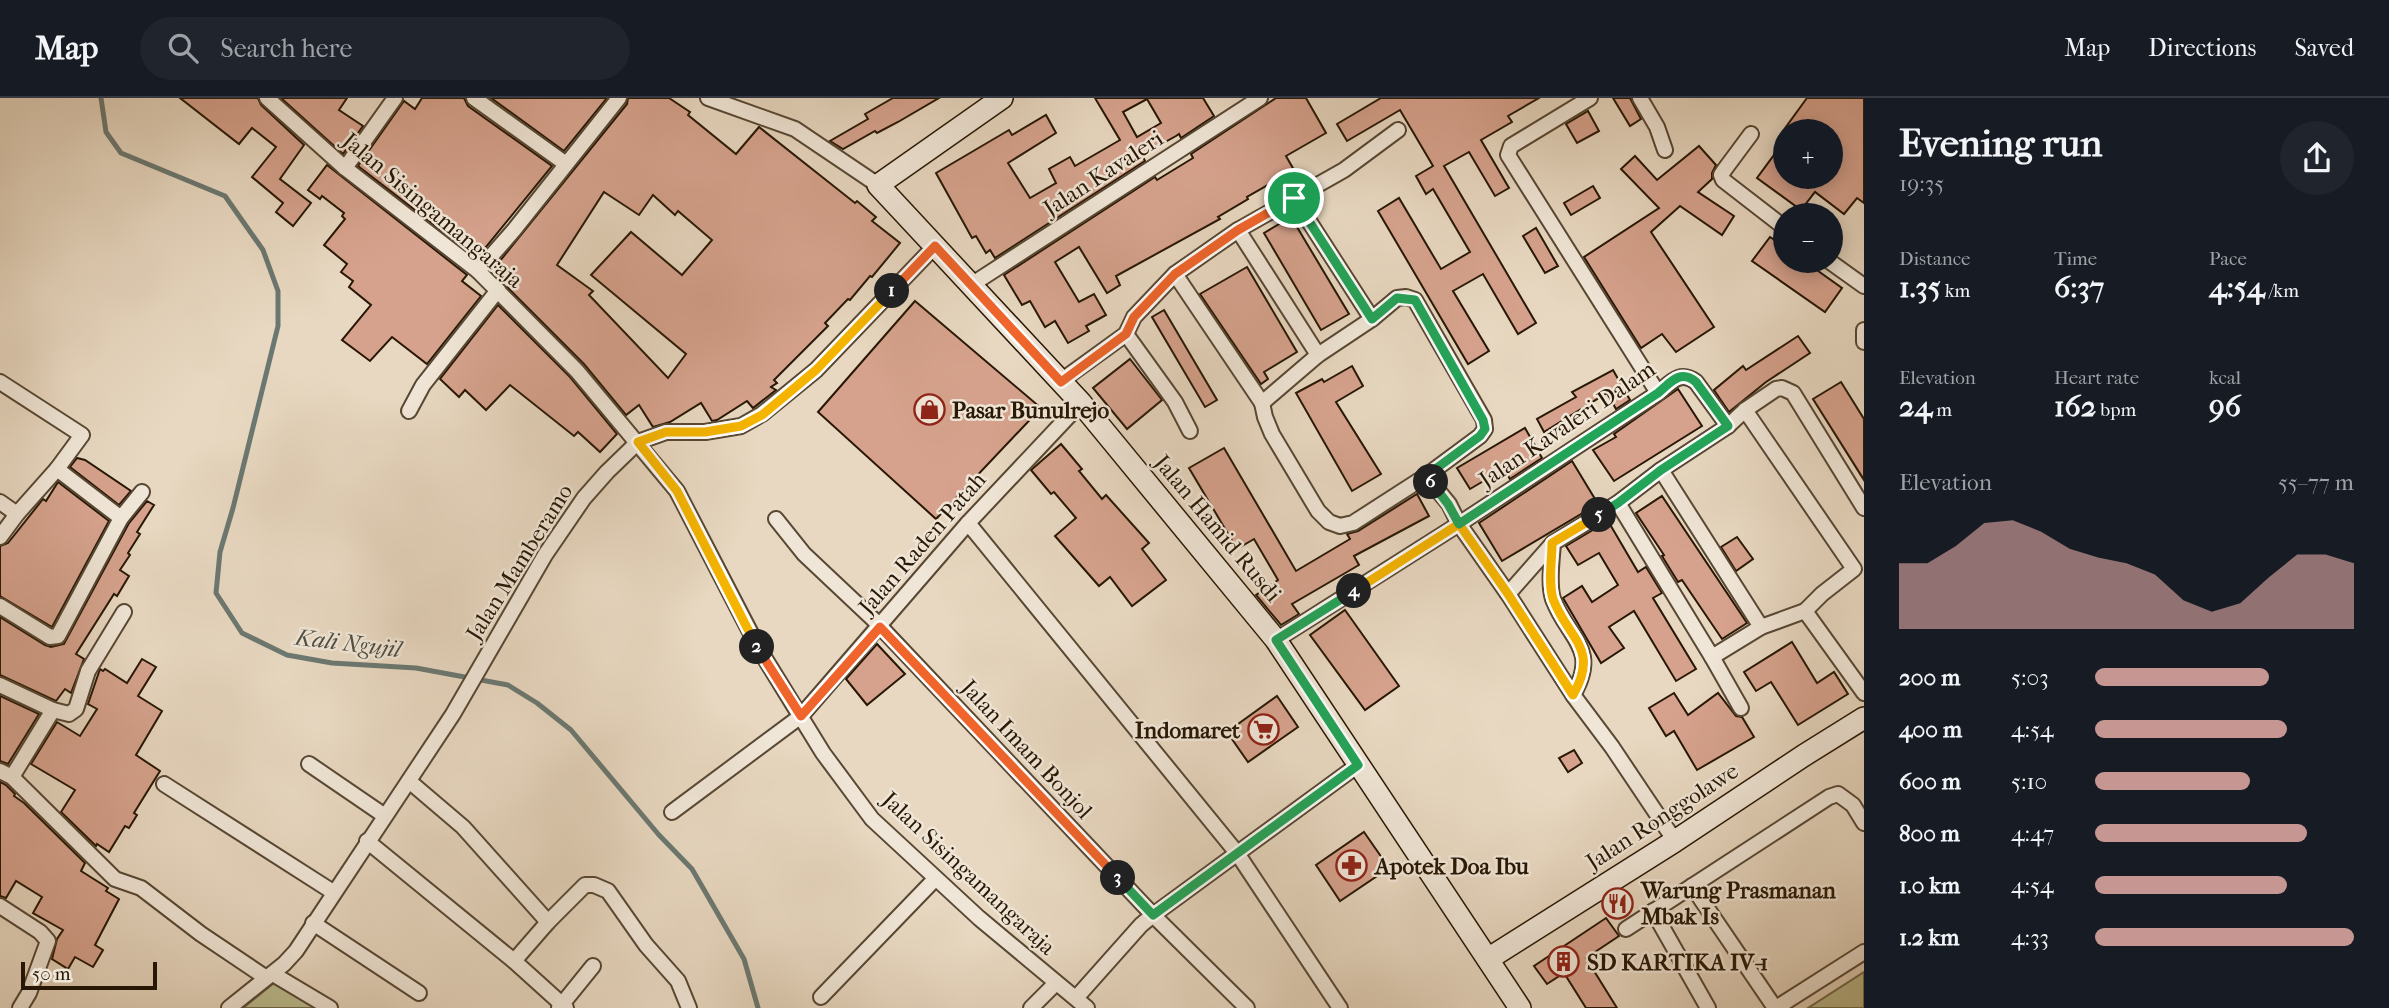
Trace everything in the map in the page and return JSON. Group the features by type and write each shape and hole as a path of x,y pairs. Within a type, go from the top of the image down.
{"street":[{"name":"Jalan Sisingamangaraja","path":"267,98 345,168 478,271 578,371 677,491 758,649 823,754 872,819 935,879 1055,983 1082,1003"},
{"path":"345,168 396,98"},
{"path":"474,98 566,164"},
{"path":"478,271 620,98"},
{"path":"708,98 795,129 878,185 1002,98"},
{"name":"Jalan Kavaleri","path":"971,285 1260,98"},
{"path":"1590,98 1511,146 1508,155 1658,393"},
{"path":"1640,98 1657,127 1665,150"},
{"path":"1061,382 1126,334 1134,317 1175,274 1238,230 1344,170 1398,130"},
{"path":"1751,134 1721,175 1723,180 1773,219"},
{"name":"Jalan Hamid Rusdi","path":"878,185 1081,403 1276,640 1520,1008"},
{"path":"1294,198 1372,319"},
{"path":"1238,230 1318,355"},
{"name":"Jalan Mamberamo","path":"229,1008 296,951 453,714 545,555 584,498 607,472 638,442 666,432 705,432 741,426 762,415 816,370 935,246"},
{"path":"1843,271 1864,286"},
{"path":"1175,274 1262,403 1272,434 1318,511 1329,523 1340,526 1353,523 1426,476 1480,436 1485,429 1483,420 1415,300 1397,298 1372,319 1318,355 1262,403"},
{"path":"409,411 423,385 498,290"},
{"path":"1864,330 1864,342"},
{"path":"1126,334 1175,402 1190,431"},
{"name":"Jalan Kavaleri Dalam","path":"1276,640 1459,524 1658,393 1678,376 1689,376 1696,382 1728,426"},
{"path":"0,382 80,433 81,438 0,537"},
{"path":"1508,594 1552,543 1618,503 1776,389 1782,388 1793,393 1864,508"},
{"name":"Jalan Raden Patah","path":"671,812 801,716 968,523 1081,403"},
{"path":"1712,657 1760,627 1805,611 1859,565 1745,410"},
{"path":"57,469 121,518"},
{"path":"1661,470 1760,627"},
{"path":"1426,476 1448,504 1573,695 1612,747 1675,841"},
{"path":"0,606 55,638 121,518 142,492"},
{"path":"0,502 17,514"},
{"path":"1618,503 1741,708"},
{"name":"Jalan Imam Bonjol","path":"776,519 804,554 880,627 1153,915 1247,1008"},
{"path":"968,523 1237,853 1340,1008"},
{"path":"1552,543 1552,596 1584,654 1582,680 1573,695"},
{"path":"1805,611 1864,693"},
{"path":"0,685 53,710 69,714 76,709 88,671 124,612"},
{"path":"53,710 6,774 115,879 141,888 201,934 269,976 330,1008"},
{"name":"Jalan Ronggolawe","path":"1488,959 1864,718"},
{"path":"309,764 385,816"},
{"path":"1082,1003 1141,925 1358,765"},
{"path":"409,781 463,827 548,922"},
{"path":"164,784 333,892"},
{"path":"1626,929 1838,794 1853,805 1864,823"},
{"path":"367,841 514,961 562,1007 593,966"},
{"path":"821,998 935,879"},
{"path":"514,961 585,885 601,887 608,891 646,945 678,981 689,1008"},
{"path":"1692,886 1775,1008 1864,952"},
{"path":"0,906 40,932 48,941 29,993 20,1008"},
{"path":"1653,911 1708,1008"},
{"path":"313,923 419,993"},
{"path":"1031,1008 1055,983"}],"green space":[{"path":"1864,972 1864,1008 1808,1008"},
{"path":"274,983 317,1008 243,1008"}],"building":[{"path":"180,98 258,98 261,105 304,145 280,179 311,203 293,226 276,212 283,203 252,177 276,147 252,128 239,144"},
{"path":"281,98 347,98 339,110 363,126 343,154"},
{"path":"422,98 464,98 468,106 552,166 477,258 358,166 404,101 415,109"},
{"path":"491,98 607,98 564,151"},
{"path":"628,98 669,98 690,112 688,115 736,154 759,127 855,203 857,201 876,217 872,221 900,243 872,277 870,276 850,300 825,323 828,326 774,380 777,383 771,387 776,390 753,408 747,401 712,421 701,403 670,422 653,427 639,405 626,415 584,364 507,287 513,281 495,267 627,104","holes":["604,192 639,215 653,195 675,215 678,211 712,240 682,275 631,232 591,275 686,354 668,378 589,295 593,291 557,265"]},
{"path":"893,98 939,98 843,149 830,141 868,119 865,114"},
{"path":"1095,98 1203,98 1214,116 1181,138 1179,134 1142,155 1145,161 995,258 990,250 986,253 976,236 972,238 936,173 1009,130 1012,135 1046,115 1056,133 1008,163 1030,198 1056,183 1049,169 1070,157 1075,166 1120,140","holes":["1147,99 1161,123 1137,137 1123,112"]},
{"path":"1276,98 1306,98 1326,133 1286,156 1294,170 1247,197 1248,199 1218,217 1220,219 1116,276 1120,285 1107,293 1079,247 1055,262 1079,302 1094,294 1106,315 1086,326 1089,331 1068,343 1055,321 1045,327 1030,301 1022,305 1004,275 1155,177 1157,180 1193,158 1191,154"},
{"path":"1381,98 1539,98 1508,116 1512,122 1481,140 1509,188 1495,196 1469,152 1444,166 1536,323 1518,334 1483,274 1453,291 1489,351 1468,364 1378,211 1399,198 1441,269 1470,252 1433,189 1426,194 1416,176 1433,166 1400,110 1347,141 1337,124"},
{"path":"1613,98 1630,98 1641,119 1630,126"},
{"path":"1807,98 1864,98 1864,203 1857,198 1844,214 1843,203 1830,203 1815,192 1806,203 1791,203 1757,178 1773,156 1773,189 1843,189 1843,119 1792,119"},
{"path":"1588,111 1599,131 1577,143 1566,124"},
{"path":"1699,146 1716,165 1712,179 1698,192 1734,216 1722,235 1680,206 1651,232 1714,327 1676,352 1662,334 1641,348 1584,257 1659,208 1621,169 1635,156 1657,180"},
{"path":"327,165 467,275 462,281 481,296 427,364 392,337 370,361 342,340 371,305 349,287 353,281 341,272 347,264 324,245 345,219 342,216 344,213 322,196 320,199 308,190"},
{"path":"1593,186 1600,198 1571,215 1564,203"},
{"path":"1291,217 1349,314 1321,330 1264,233"},
{"path":"1536,228 1558,266 1545,273 1523,236"},
{"path":"1770,237 1773,239 1773,273 1821,273 1842,288 1825,312 1752,261"},
{"path":"1247,267 1297,352 1264,372 1268,379 1261,384 1200,294"},
{"name":"Pasar Bunulrejo","path":"915,301 1041,408 936,519 818,412"},
{"path":"498,305 570,377 617,434 600,452 578,432 574,436 510,385 486,410 465,390 459,397 440,379"},
{"path":"1164,310 1217,400 1205,407 1152,317"},
{"path":"1798,336 1810,353 1766,382 1729,412 1714,390 1743,366 1746,370"},
{"path":"1130,359 1162,400 1127,429 1093,388"},
{"path":"1352,366 1363,386 1336,402 1381,474 1352,491 1296,393 1322,379 1324,382"},
{"path":"1613,370 1630,400 1616,409 1607,393 1544,432 1537,419 1576,397 1572,392"},
{"path":"1841,382 1864,419 1864,480 1813,399"},
{"path":"1678,389 1702,426 1614,481 1593,450 1616,437 1614,434"},
{"path":"1525,428 1542,458 1510,479 1504,469 1470,489 1457,468"},
{"path":"1061,444 1102,499 1106,495 1149,543 1142,549 1166,580 1132,606 1110,577 1099,586 1055,536 1076,518 1031,470"},
{"path":"1224,448 1296,571 1350,539 1347,534 1358,531 1417,494 1429,516 1354,556 1359,565 1292,604 1299,614 1281,625 1256,595 1278,580 1254,539 1237,549 1189,468"},
{"path":"77,458 85,460 131,491 119,505 70,467"},
{"path":"1572,461 1598,504 1502,561 1479,523"},
{"path":"58,482 109,521 52,627 0,596 0,546 8,543 43,499 46,501"},
{"path":"1662,496 1747,623 1722,639 1682,580 1678,582 1636,513"},
{"path":"147,501 154,505 137,532 140,534 120,570 129,576 117,596 114,594 76,654 84,659 71,693 65,689 56,701 0,675 0,617 45,645 51,647 64,644 129,523"},
{"path":"1608,521 1638,572 1646,567 1662,593 1653,598 1696,669 1676,681 1634,611 1609,627 1624,648 1601,663 1563,598 1582,586 1592,602 1618,585 1599,553 1578,565 1566,546"},
{"path":"1737,537 1753,559 1736,571 1721,547"},
{"path":"1345,610 1399,686 1365,710 1310,635"},
{"path":"1792,642 1817,683 1834,672 1848,694 1798,725 1771,682 1756,691 1744,672"},
{"path":"877,644 905,674 867,705 846,679"},
{"path":"142,659 156,667 138,696 162,711 136,755 160,771 134,813 137,815 129,828 125,826 109,852 97,844 96,846 61,812 75,790 31,764 57,722 80,736 97,709 88,704 100,669 105,669 127,683"},
{"path":"1674,693 1688,715 1718,693 1736,716 1742,717 1754,737 1697,770 1674,731 1666,736 1649,708"},
{"path":"0,696 39,714 8,764 0,761"},
{"name":"Indomaret","path":"1277,696 1298,727 1248,762 1227,732"},
{"path":"1574,750 1582,763 1568,772 1559,758"},
{"path":"0,782 85,863 81,871 108,888 106,891 119,899 95,945 103,950 93,967 75,957 68,969 52,959 57,939 63,930 33,913 42,897 16,881 6,898 0,896"},
{"name":"Apotek Doa Ibu","path":"1364,832 1389,868 1340,901 1316,865"},
{"name":"SD KARTIKA IV-1","path":"1606,918 1619,936 1586,958 1617,1008 1586,1008 1564,973 1547,984 1534,966"}],"waterway":[{"name":"Kali Ngujil","path":"101,98 106,132 121,153 225,196 263,250 278,291 278,326 220,552 216,593 242,633 287,655 332,663 416,668 508,685 537,703 571,730 659,835 692,869 744,959 758,1008"}],"place":[{"name":"Pasar Bunulrejo","path":"929,410"},
{"name":"Indomaret","path":"1263,730"},
{"name":"Apotek Doa Ibu","path":"1352,866"},
{"name":"Warung Prasmanan Mbak Is","path":"1618,903"},
{"name":"SD KARTIKA IV-1","path":"1564,962"}],"route":[{"path":"1294,198 1238,230 1175,274 1134,317 1126,334 1061,382 935,246 816,370 762,415 741,426 725,430 666,432 638,442 677,491 758,649 801,716 880,627 1153,915 1358,765 1276,640 1459,524 1573,695 1582,680 1584,654 1552,596 1552,543 1618,503 1661,470 1728,426 1696,382 1689,376 1678,376 1658,393 1459,524 1448,504 1426,476 1480,436 1485,429 1483,420 1415,300 1397,298 1372,319 1294,198"}]}
